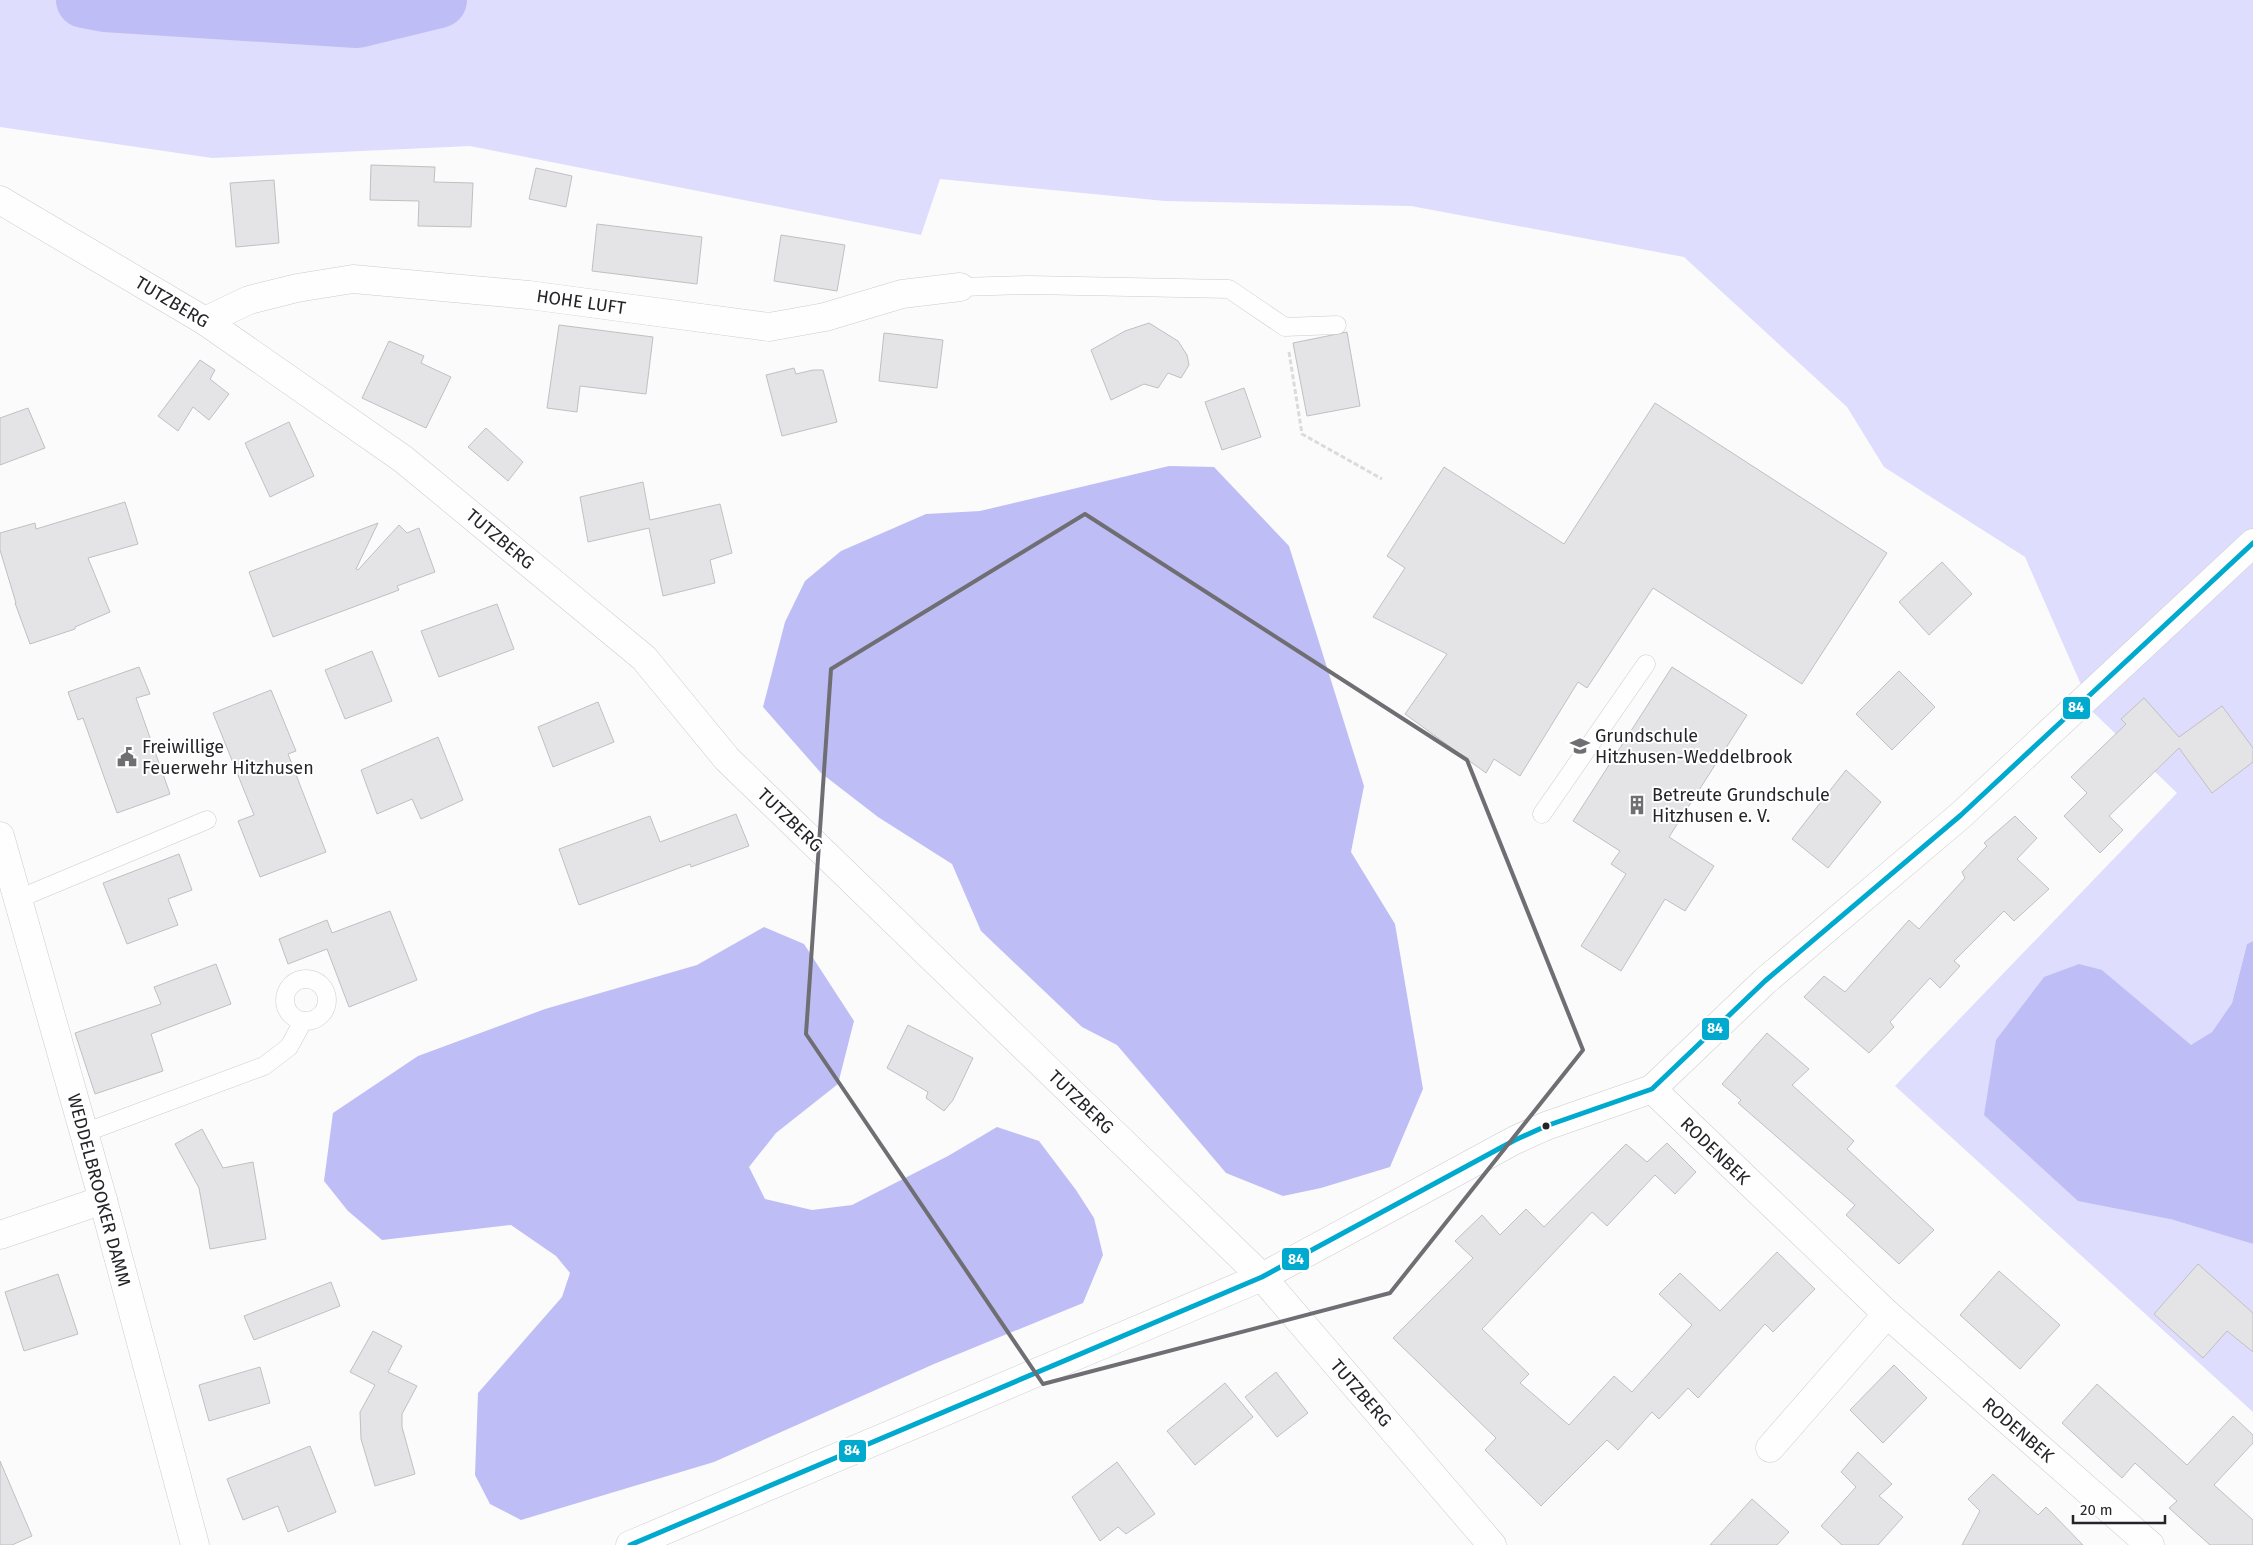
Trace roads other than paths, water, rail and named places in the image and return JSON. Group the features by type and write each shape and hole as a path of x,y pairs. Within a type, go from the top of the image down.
{"street":[{"name":"TUTZBERG","path":"0,200 205,321 403,459 644,658 727,759 1262,1277 1492,1545"},
{"name":"HOHE LUFT","path":"205,321 249,300 297,288 353,279 530,296 769,327 825,317 902,294 960,287"},
{"path":"630,1545 1262,1277 1515,1140 1546,1126 1652,1089 1765,981 1961,815 2253,543"},
{"name":"WEDDELBROOKER DAMM","path":"0,836 103,1200 195,1545"},
{"name":"RODENBEK","path":"1652,1089 1887,1314 2150,1545"},
{"path":"0,1234 103,1200"},
{"path":"1770,1448 1887,1314"}],"lane":[{"path":"960,287 1029,285 1229,289 1285,327 1337,325"},
{"path":"1542,814 1646,664"},
{"path":"18,900 207,820"},
{"path":"84,1133 264,1066 289,1047 303,1021"}],"water":[{"path":"1169,466 1214,467 1289,546 1364,786 1351,852 1395,924 1423,1089 1390,1167 1321,1188 1283,1196 1226,1173 1117,1045 1082,1027 981,931 952,864 878,817 821,773 763,707 785,622 805,581 841,551 926,514 980,511"},
{"path":"764,927 804,944 854,1021 838,1084 776,1133 749,1167 765,1199 812,1210 852,1205 948,1156 997,1127 1039,1141 1076,1190 1094,1218 1103,1255 1083,1303 934,1364 714,1462 521,1520 490,1504 475,1475 478,1393 562,1297 570,1273 556,1256 511,1225 382,1240 348,1211 324,1181 333,1113 418,1056 545,1009 697,965"},
{"path":"2253,941 2253,1244 2170,1219 2078,1201 1984,1115 1996,1040 2044,977 2079,964 2102,970 2191,1045 2212,1032 2232,1003 2247,944"}],"waterway":[{"path":"84,0 105,4 357,20 439,0"}],"place":[{"name":"Grundschule Hitzhusen-Weddelbrook","path":"1580,746"},
{"name":"Freiwillige Feuerwehr Hitzhusen","path":"127,757"},
{"name":"Betreute Grundschule Hitzhusen e. V.","path":"1637,805"}]}
